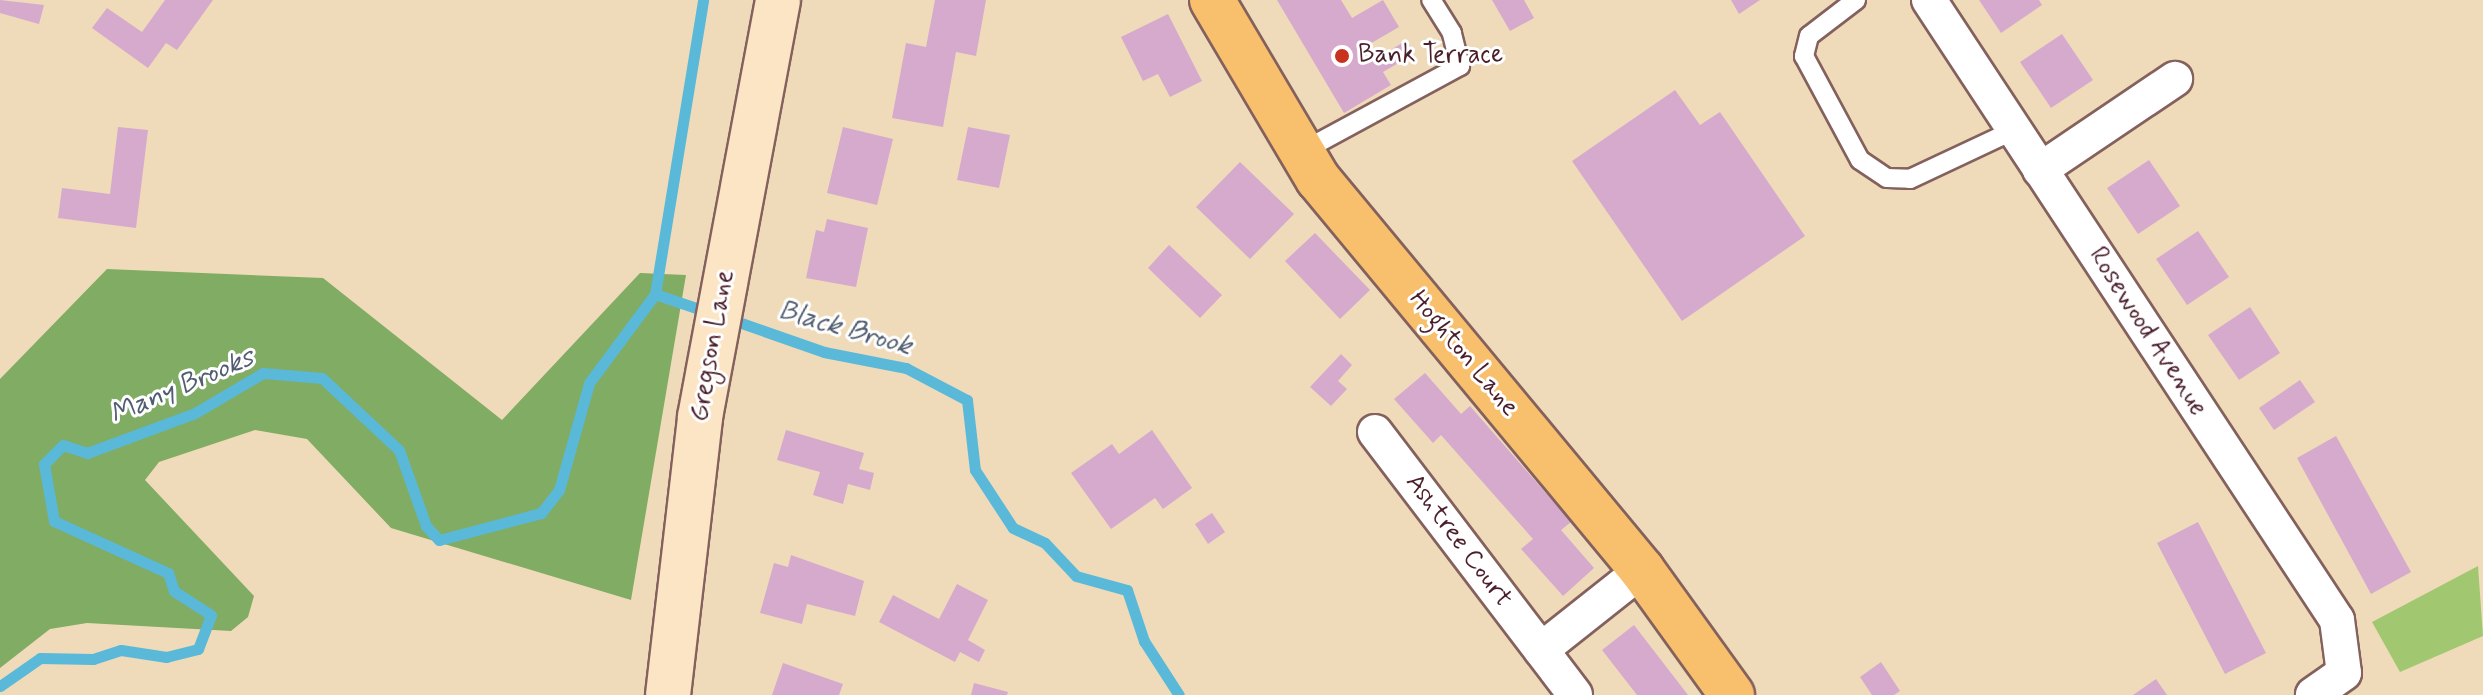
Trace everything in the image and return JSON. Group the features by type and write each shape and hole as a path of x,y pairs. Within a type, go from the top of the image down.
{"main road":[{"name":"Hoghton Lane","path":"1212,0 1301,152 1642,570 1732,695"}],"street":[{"name":"Gregson Lane","path":"668,695 700,417 778,0"},
{"name":"Rosewood Avenue","path":"1929,0 2337,620 2344,673 2313,695"},
{"path":"2040,170 2175,79"},
{"name":"Ashtree Court","path":"1375,432 1575,695"},
{"path":"1541,650 1642,570"}],"lane":[{"path":"1301,152 1460,66 1452,33 1431,0"},
{"path":"1856,0 1809,36 1804,56 1860,160 1887,178 1910,179 2014,130"}],"green space":[{"path":"107,269 323,278 502,420 640,273 686,275 631,600 391,528 307,439 255,430 159,462 145,480 254,596 248,617 231,631 87,623 50,629 0,668 0,379"},
{"path":"2478,566 2483,636 2400,672 2372,622"}],"building":[{"path":"0,0 44,5 39,24 0,13"},
{"path":"165,0 213,0 177,50 166,43 148,68 92,28 107,8 142,32"},
{"path":"935,0 986,0 976,56 956,52 943,127 892,118 906,43 926,47"},
{"name":"Bank Terrace","path":"1277,0 1341,0 1352,18 1383,0 1399,27 1368,45 1376,59 1407,40 1414,54 1383,72 1391,85 1344,113"},
{"path":"1492,0 1524,0 1534,18 1510,31"},
{"path":"1731,0 1760,0 1739,14"},
{"path":"1979,0 2039,0 2042,5 2001,33"},
{"path":"1168,14 1202,81 1170,97 1158,74 1143,81 1121,37"},
{"path":"2062,34 2093,80 2051,108 2020,62"},
{"path":"1675,90 1700,125 1720,112 1805,236 1682,321 1572,161"},
{"path":"118,127 148,130 136,228 58,218 62,188 110,194"},
{"path":"843,127 893,139 877,205 827,193"},
{"path":"968,127 1010,135 999,188 957,180"},
{"path":"2149,160 2180,206 2138,234 2107,188"},
{"path":"1240,162 1294,214 1250,259 1196,207"},
{"path":"827,219 868,228 856,287 806,278 816,230 824,232"},
{"path":"2198,231 2229,277 2187,305 2156,259"},
{"path":"1315,233 1370,290 1340,319 1285,261"},
{"path":"1169,245 1222,295 1200,318 1148,268"},
{"path":"2250,307 2280,353 2239,380 2208,335"},
{"path":"1341,354 1352,365 1338,381 1347,389 1331,406 1310,387"},
{"path":"1425,373 1461,414 1470,406 1571,522 1561,530 1594,568 1563,596 1521,549 1533,539 1441,435 1433,443 1394,399"},
{"path":"2300,380 2315,402 2274,430 2259,408"},
{"path":"786,430 864,453 859,469 874,473 870,490 848,484 843,504 813,495 820,472 777,460"},
{"path":"1152,430 1192,488 1163,509 1155,498 1111,529 1071,473 1112,444 1119,454"},
{"path":"2336,436 2411,572 2371,594 2297,458"},
{"path":"1212,513 1225,532 1208,544 1195,524"},
{"path":"2198,522 2266,653 2225,674 2157,543"},
{"path":"791,555 864,581 855,616 807,604 802,624 760,613 774,563 788,567"},
{"path":"957,584 988,600 968,640 985,650 979,662 960,652 955,662 879,622 893,595 939,619"},
{"path":"1634,625 1688,695 1637,695 1602,650"},
{"path":"1881,662 1900,691 1894,695 1872,695 1860,677"},
{"path":"783,663 843,684 839,695 772,695"},
{"path":"2156,679 2167,695 2133,695"},
{"path":"974,683 1008,692 1007,695 971,695"}],"waterway":[{"name":"Many Brooks","path":"0,686 40,658 93,659 121,650 166,657 198,649 211,615 174,591 168,573 54,521 44,464 63,445 87,453 195,413 263,373 322,378 399,450 426,526 439,540 541,513 559,490 589,383 655,294 703,0"},
{"name":"Black Brook","path":"655,294 711,313"},
{"name":"Black Brook","path":"727,318 824,352 906,368 967,400 975,470 1013,528 1045,543 1076,576 1127,590 1144,641 1179,695"}],"place":[{"name":"Bank Terrace","path":"1342,56"}]}
